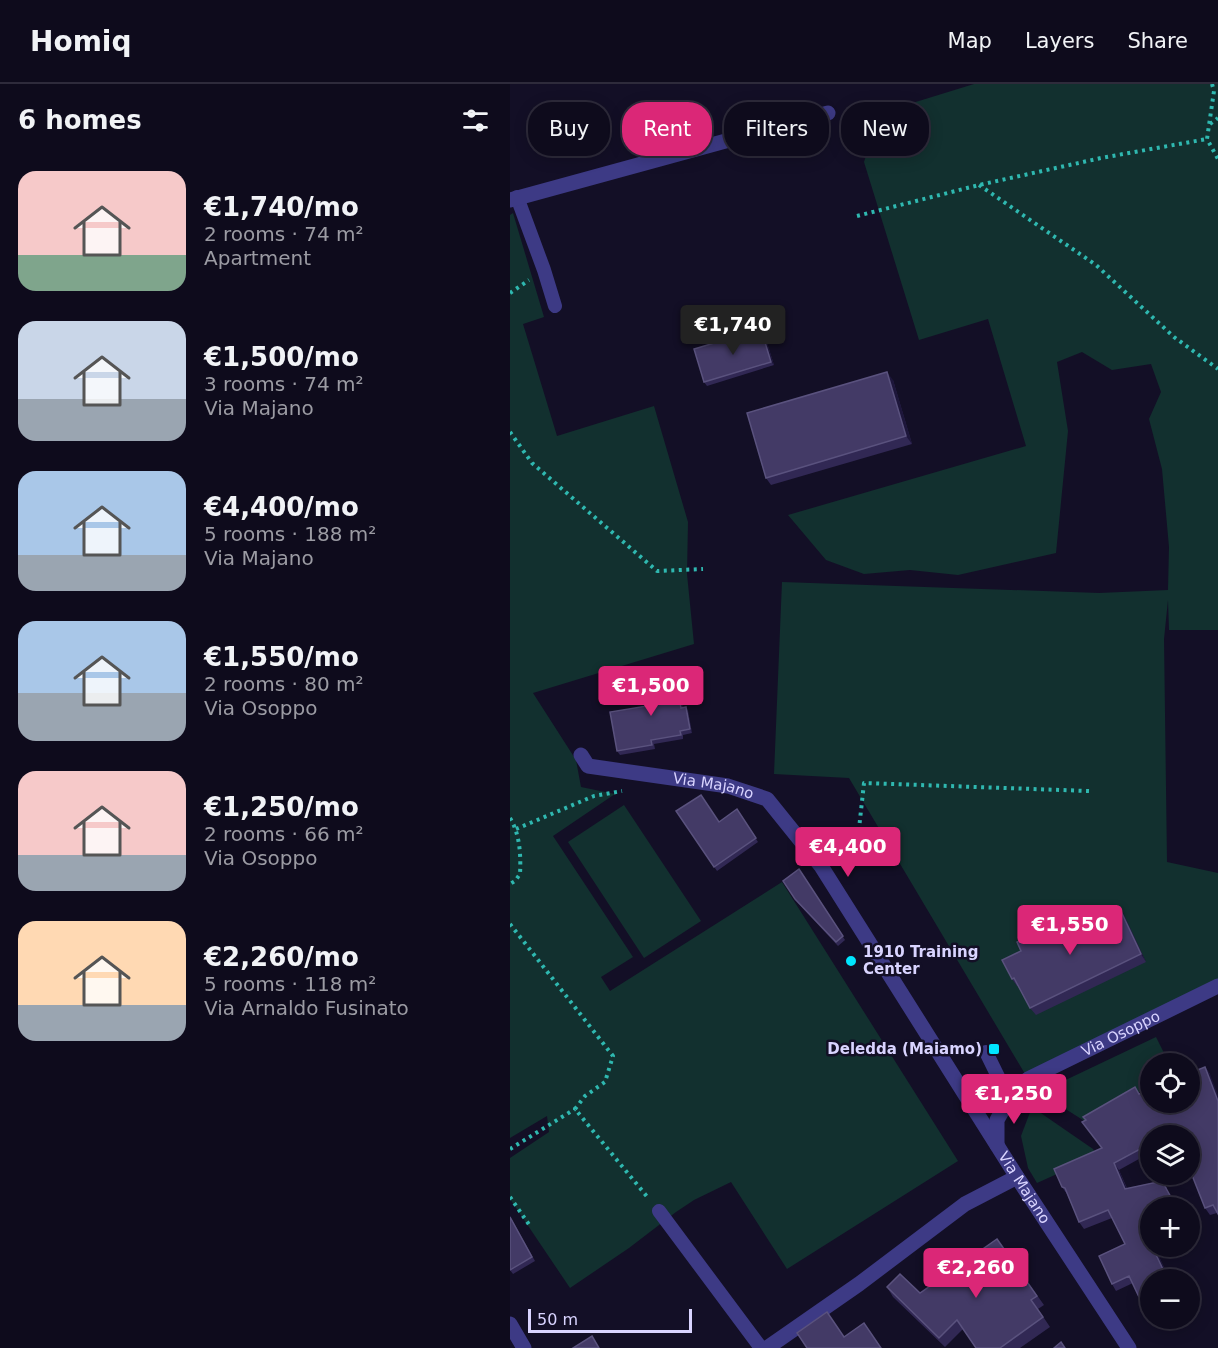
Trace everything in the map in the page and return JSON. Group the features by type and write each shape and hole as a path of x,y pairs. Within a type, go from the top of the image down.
{"street":[{"path":"513,198 724,141"},
{"name":"Via Majano","path":"581,755 588,766 728,786 767,799 821,866 1017,1177 1129,1348"},
{"name":"Via Osoppo","path":"997,1145 997,1120 1009,1099 1028,1079 1218,986"},
{"path":"766,1348 859,1284 965,1204 1017,1177"},
{"path":"510,1324 524,1348"}],"lane":[{"path":"513,198 544,270 555,306"},
{"path":"986,1052 1009,1099"},
{"path":"659,1211 761,1348"}],"path":[{"path":"1212,84 1214,91 1207,139 1218,159"},
{"path":"1209,124 1218,118"},
{"path":"857,216 979,185 1101,158 1207,139"},
{"path":"979,185 1096,265 1174,337 1218,369"},
{"path":"510,432 532,463 657,571 703,569"},
{"path":"858,838 864,783 1089,791"},
{"path":"516,829 594,796 621,790 630,792"},
{"path":"510,818 516,829 520,874 510,884"},
{"path":"510,924 613,1056 605,1082 585,1096 575,1109 510,1149"},
{"path":"575,1109 659,1211"},
{"path":"510,1197 531,1226"}],"green space":[{"path":"974,84 1218,84 1218,630 1169,630 1168,600 1164,639 1167,862 1218,873 1218,986 1028,1079 849,778 774,774 782,582 1099,593 1168,590 1169,547 1162,469 1149,419 1161,392 1151,364 1112,370 1082,352 1057,362 1068,431 1056,553 958,575 910,570 864,574 826,560 788,515 1026,446 988,319 919,340 864,162 866,156 929,156 929,102 916,102"},
{"path":"513,213 544,317 523,324 557,436 654,406 688,522 687,574 694,644 533,693 576,760 581,787 615,794 553,836 633,957 601,977 610,991 782,882 958,1161 787,1269 731,1182 694,1200 570,1288 510,1199 510,1158 549,1132 547,1116 510,1138 510,215"},
{"path":"624,805 701,921 644,958 568,842"},
{"path":"1156,1037 1164,1053 1140,1053 1140,1092 1086,1122 1042,1094 1053,1086"},
{"path":"1032,1107 1093,1149 1097,1156 1037,1183 1028,1168 1021,1136"}],"building":[{"path":"761,329 771,362 704,382 694,349"},
{"path":"887,372 906,436 766,478 747,413"},
{"path":"675,675 681,708 686,707 690,729 680,731 681,735 651,740 652,745 617,751 610,712 653,705 649,680"},
{"path":"701,795 719,822 737,809 756,838 714,867 676,811"},
{"path":"799,869 843,936 836,942 795,899 783,881"},
{"path":"1119,907 1141,954 1030,1008 1002,960 1021,951 1017,942 1046,927 1049,932 1067,924 1069,928"},
{"path":"1205,1067 1218,1101 1218,1214 1213,1205 1205,1208 1196,1185 1200,1185 1200,1125 1140,1125 1140,1149 1114,1163 1125,1189 1144,1185 1164,1185 1171,1197 1140,1197 1140,1257 1157,1257 1163,1269 1140,1269 1140,1299 1129,1276 1112,1284 1099,1256 1125,1244 1108,1210 1079,1222 1065,1188 1062,1187 1054,1169 1102,1148 1082,1122 1086,1120 1083,1117 1135,1087 1140,1094 1140,1113 1200,1113 1200,1069"},
{"path":"510,1217 532,1257 510,1270"},
{"path":"997,1239 1037,1296 1031,1300 1043,1317 1000,1348 976,1348 957,1320 939,1338 887,1287 900,1274 920,1293"},
{"path":"827,1312 844,1337 864,1323 881,1348 807,1348 797,1333"},
{"path":"592,1336 599,1348 573,1348"},
{"path":"1061,1342 1065,1348 1054,1348"}],"place":[{"name":"1910 Training Center","path":"851,961"},
{"name":"Deledda (Maiamo)","path":"994,1049"}]}
